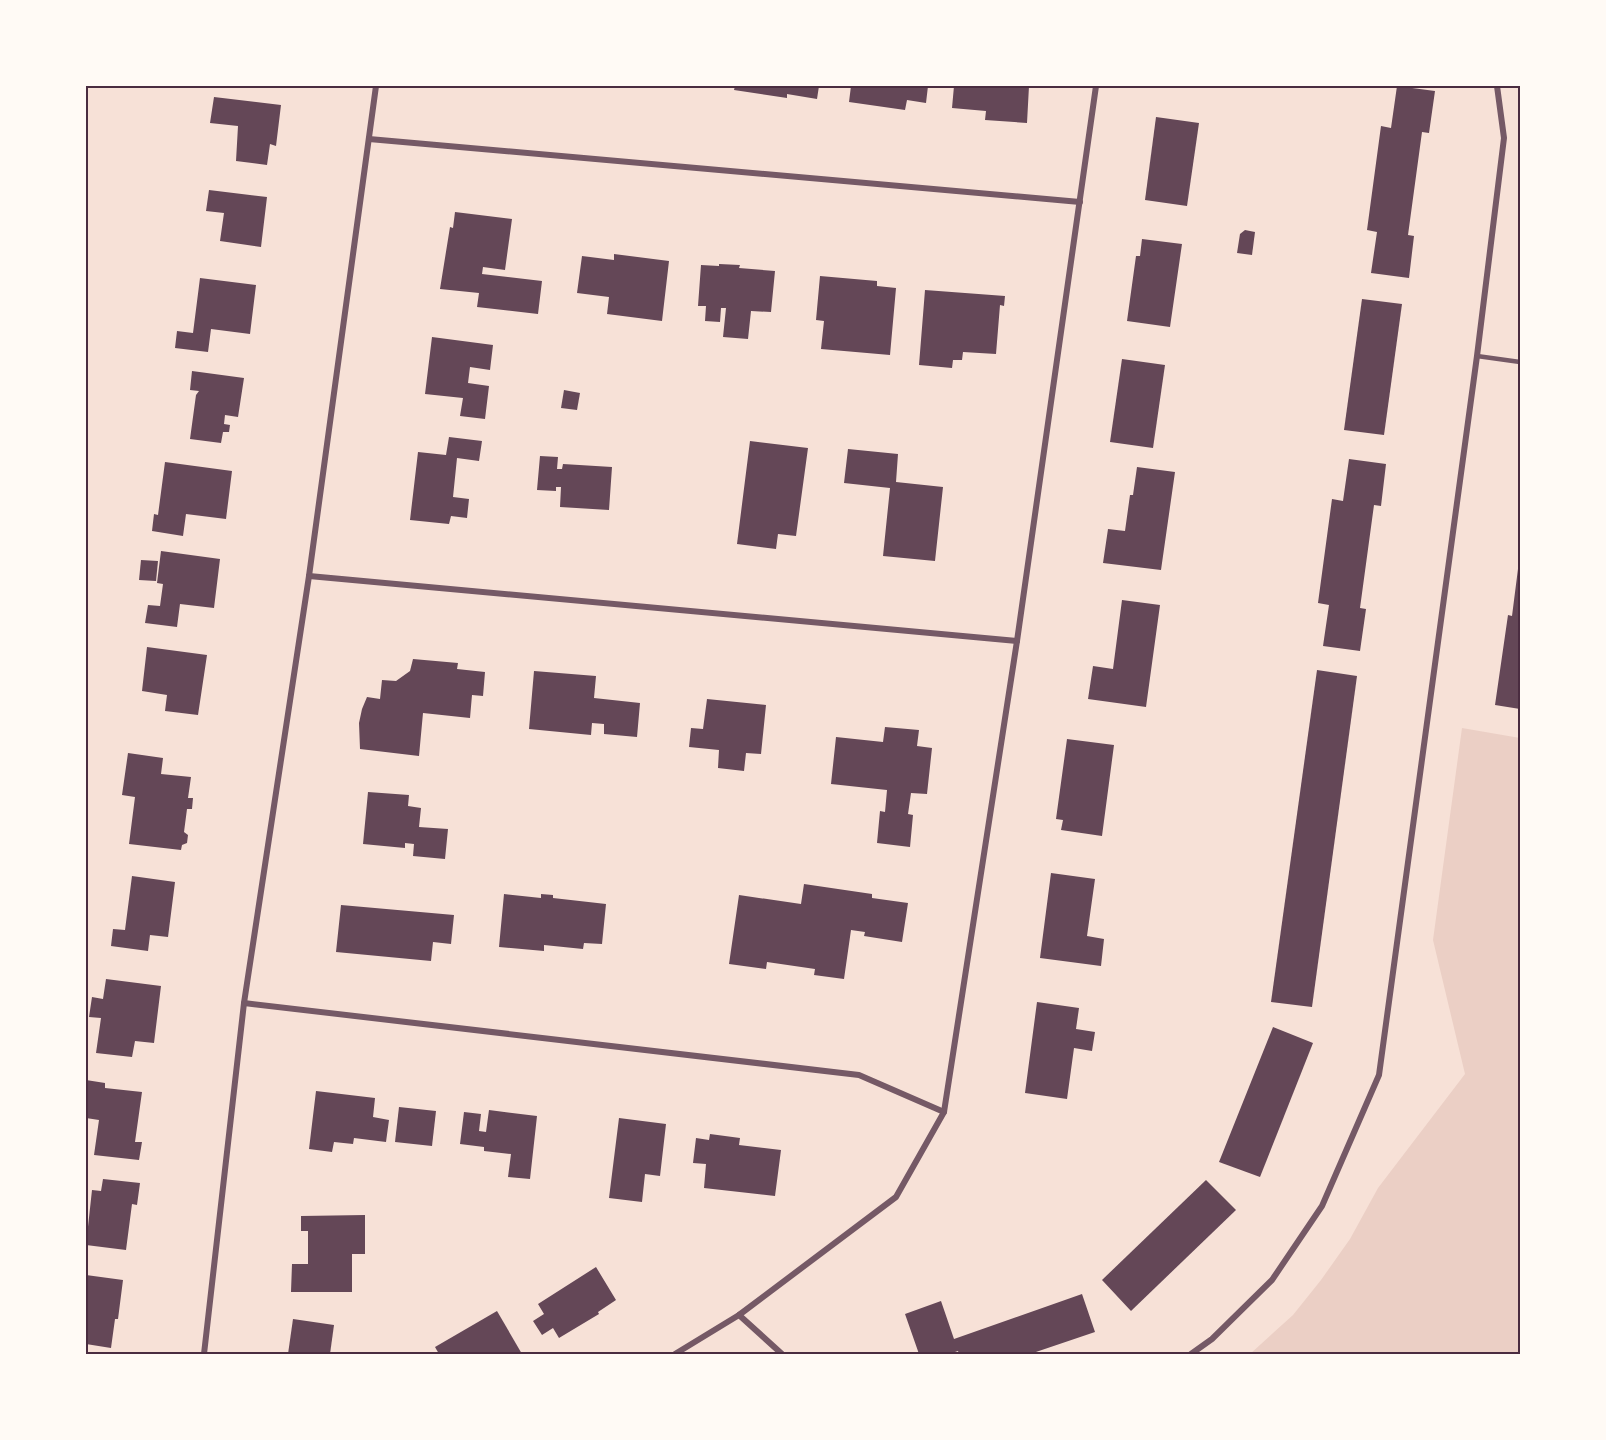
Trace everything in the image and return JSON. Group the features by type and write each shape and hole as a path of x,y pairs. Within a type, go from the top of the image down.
{"street":[{"path":"204,1354 244,1003 309,576 376,86"},
{"path":"675,1354 739,1315 896,1197 944,1112 1017,641 1096,86"},
{"path":"1191,1354 1212,1340 1272,1280 1322,1206 1378,1075 1477,356 1504,138 1497,86"},
{"path":"369,139 1080,202"},
{"path":"309,576 1017,641"},
{"path":"244,1003 859,1075 944,1112"},
{"path":"739,1315 782,1354"}],"lane":[{"path":"1477,356 1521,362"}],"shaded area":[{"path":"1462,728 1520,738 1520,1354 1250,1354 1293,1315 1321,1280 1350,1239 1378,1188 1465,1074 1433,940"}],"building":[{"path":"735,86 819,86 817,99 787,94 787,98 734,90"},
{"path":"851,86 928,86 926,103 907,100 905,110 849,102"},
{"path":"954,86 1029,86 1027,123 985,120 986,111 952,108"},
{"path":"1397,86 1435,91 1429,133 1422,132 1408,235 1414,236 1409,278 1371,273 1377,232 1367,230 1381,126 1391,128"},
{"path":"214,97 281,105 276,146 270,144 267,165 236,161 238,126 210,123"},
{"path":"1156,117 1199,123 1187,206 1145,200"},
{"path":"209,190 267,197 261,247 220,241 224,213 206,211"},
{"path":"455,212 512,219 505,270 483,267 482,274 542,281 538,314 477,307 479,293 440,289 450,227 453,228"},
{"path":"1245,230 1255,232 1252,255 1237,253 1240,234"},
{"path":"1142,239 1182,244 1170,327 1127,321 1136,256 1140,256"},
{"path":"614,254 669,261 662,321 607,314 609,297 577,293 582,256 614,260"},
{"path":"719,264 775,271 771,312 751,311 748,339 723,337 726,308 721,308 720,322 705,321 706,306 698,306 701,265 719,266"},
{"path":"820,276 877,281 877,286 896,288 890,355 821,349 824,321 816,320"},
{"path":"200,278 256,285 250,334 211,329 208,352 175,348 177,331 193,333"},
{"path":"925,290 1005,296 1004,306 1000,305 996,354 963,352 962,360 953,360 952,368 919,365"},
{"path":"1362,299 1402,304 1384,435 1344,430"},
{"path":"432,337 493,345 490,370 470,367 468,383 489,386 485,419 460,416 463,398 425,394"},
{"path":"1122,359 1165,365 1153,448 1110,442"},
{"path":"192,371 244,378 238,417 225,415 224,424 230,425 229,432 223,432 221,443 190,439 196,395 199,391 190,390"},
{"path":"564,390 580,393 577,410 561,408"},
{"path":"449,437 482,441 479,461 457,458 453,497 469,499 467,518 451,516 449,524 410,520 418,452 446,455"},
{"path":"750,441 808,448 796,536 778,534 776,549 737,544"},
{"path":"848,449 898,454 896,482 943,487 935,561 883,556 890,488 844,483"},
{"path":"540,456 558,457 557,469 562,469 563,464 612,467 609,510 560,507 561,487 556,487 556,491 537,490"},
{"path":"1349,459 1386,464 1381,506 1374,505 1360,608 1366,609 1360,651 1323,646 1329,605 1318,603 1332,499 1343,501"},
{"path":"165,462 232,471 226,519 186,514 183,536 152,531 154,514 158,515"},
{"path":"1137,467 1175,472 1161,570 1103,563 1108,529 1125,531"},
{"path":"161,551 220,559 214,608 180,604 177,627 145,623 148,605 160,606 163,584 157,583"},
{"path":"141,560 158,561 156,581 139,580"},
{"path":"1519,561 1520,709 1495,705 1508,615 1512,616"},
{"path":"1122,600 1160,605 1146,707 1088,699 1093,666 1113,669"},
{"path":"147,647 207,655 198,715 165,711 167,695 142,691"},
{"path":"413,659 458,663 457,669 485,672 483,696 472,695 470,718 423,713 419,756 360,749 359,723 367,697 380,699 382,680 396,681 410,671"},
{"path":"1317,670 1357,676 1312,1007 1271,1002"},
{"path":"534,671 596,676 594,698 640,703 637,737 604,734 604,724 592,723 591,735 529,729"},
{"path":"707,699 766,705 761,754 746,753 744,771 718,768 719,750 689,747 691,728 703,729"},
{"path":"885,727 919,730 917,746 932,748 927,794 911,793 908,814 913,815 910,847 877,843 880,811 885,812 887,790 831,784 836,737 883,742"},
{"path":"1067,739 1114,745 1102,836 1061,830 1063,820 1056,819"},
{"path":"128,753 163,758 161,774 191,777 188,798 193,798 192,809 187,809 184,832 188,835 187,843 182,845 181,850 129,844 135,797 122,795"},
{"path":"368,792 409,795 408,806 421,808 419,827 448,829 445,859 413,856 414,844 405,843 405,848 363,844"},
{"path":"1051,873 1095,879 1087,936 1104,939 1101,966 1040,958"},
{"path":"132,876 175,882 168,937 150,935 148,951 111,946 113,929 125,930"},
{"path":"804,884 872,894 872,898 908,903 902,942 864,936 865,932 851,930 844,979 814,975 815,969 767,962 766,969 729,964 739,895 801,904"},
{"path":"504,894 541,898 541,894 553,895 553,898 606,904 602,944 584,943 583,949 544,945 544,951 499,947"},
{"path":"341,905 454,915 451,944 433,942 431,961 336,952"},
{"path":"106,979 161,986 154,1043 135,1041 132,1057 96,1053 101,1018 89,1017 92,997 103,999"},
{"path":"1037,1002 1079,1008 1076,1029 1095,1032 1092,1051 1074,1048 1067,1099 1025,1093"},
{"path":"1273,1027 1313,1043 1260,1177 1219,1162"},
{"path":"86,1080 105,1083 105,1088 142,1092 135,1142 142,1142 139,1160 94,1155 99,1120 86,1118"},
{"path":"316,1091 375,1098 373,1117 389,1120 386,1142 354,1138 353,1144 334,1142 332,1152 309,1149"},
{"path":"399,1107 436,1111 432,1146 395,1142"},
{"path":"489,1110 537,1116 530,1179 508,1177 511,1154 484,1151 484,1147 460,1144 464,1112 481,1114 479,1131 486,1132"},
{"path":"619,1118 666,1124 660,1176 645,1174 642,1202 609,1198"},
{"path":"710,1134 740,1138 739,1145 781,1150 775,1196 704,1188 706,1164 693,1163 696,1138 709,1140"},
{"path":"103,1179 140,1183 137,1205 132,1204 126,1250 86,1245 92,1190 101,1191"},
{"path":"1206,1180 1236,1210 1131,1311 1102,1280"},
{"path":"365,1215 365,1254 352,1254 352,1292 291,1292 292,1264 308,1264 308,1231 301,1231 301,1216"},
{"path":"596,1267 616,1300 598,1312 599,1314 559,1338 553,1328 542,1335 533,1321 544,1314 538,1304"},
{"path":"86,1275 123,1280 118,1319 115,1319 111,1348 86,1344"},
{"path":"1082,1294 1095,1332 1030,1354 959,1354 958,1351 949,1354 919,1354 905,1314 941,1301 954,1339"},
{"path":"497,1311 522,1354 439,1354 435,1347"},
{"path":"293,1319 334,1325 330,1354 288,1354"}]}
